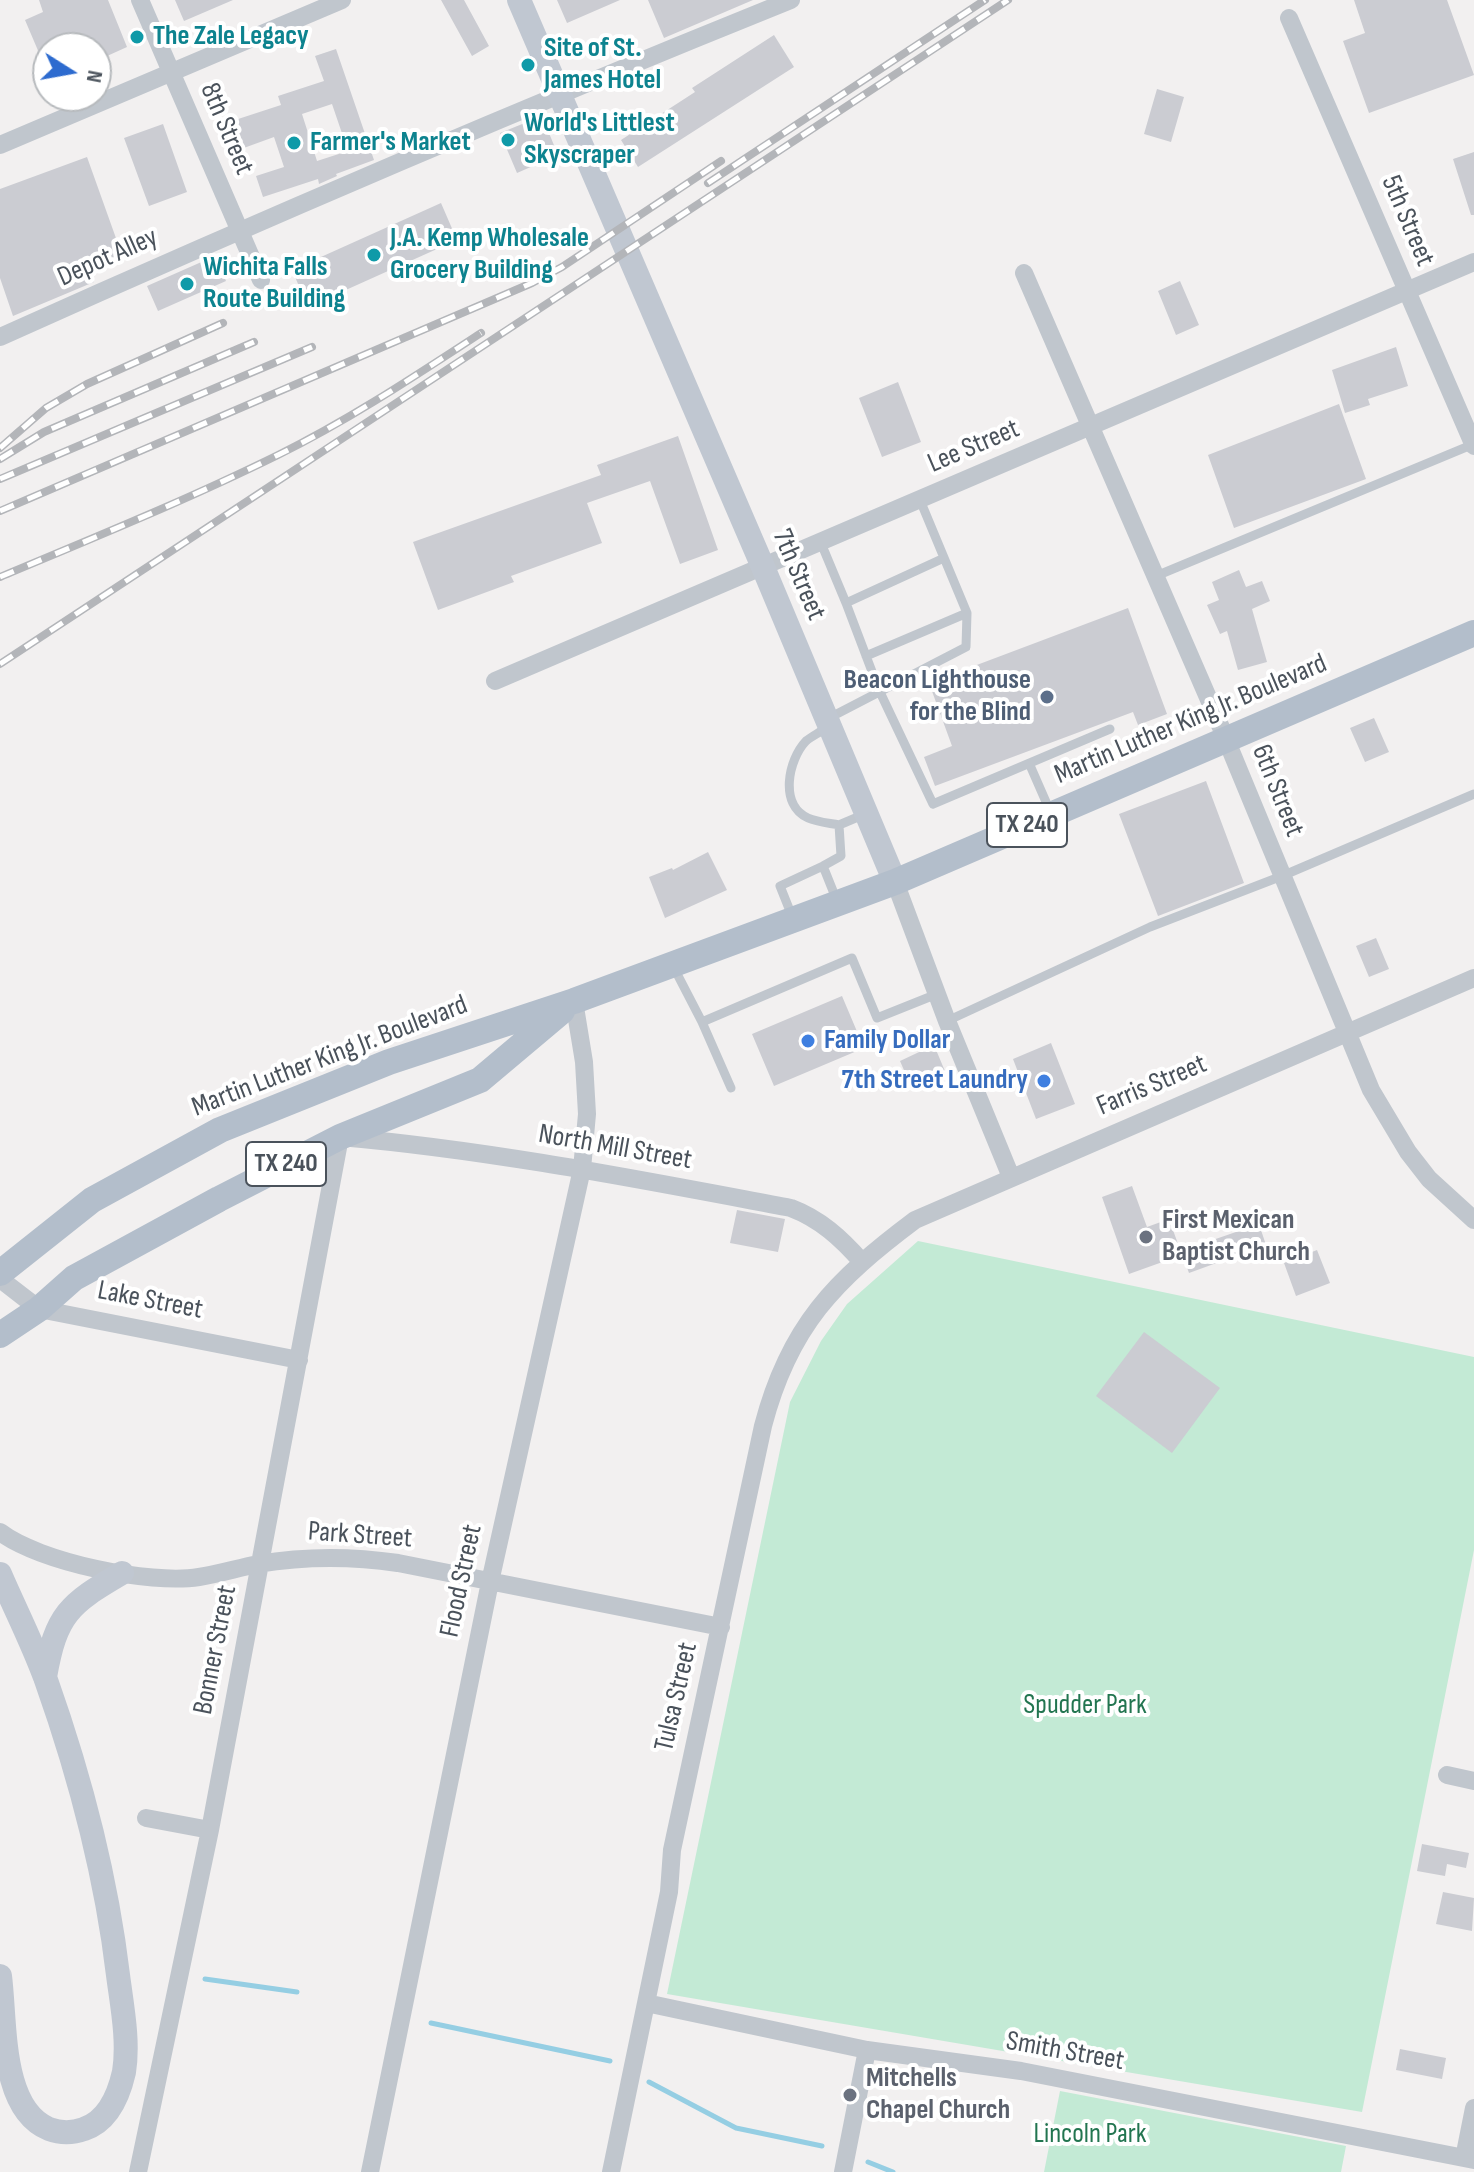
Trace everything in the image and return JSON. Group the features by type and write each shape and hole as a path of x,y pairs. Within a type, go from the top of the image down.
{"main road":[{"name":"Martin Luther King Jr. Boulevard","path":"0,1276 92,1200 220,1130 389,1062 574,1001 895,882 1474,633"},
{"name":"Martin Luther King Jr. Boulevard","path":"0,1335 39,1309 74,1278 219,1199 340,1137 480,1080 574,1001"}],"street":[{"name":"8th Street","path":"140,0 261,280"},
{"path":"0,145 342,0"},
{"name":"7th Street","path":"519,0 895,882 947,1021 1011,1177"},
{"name":"Depot Alley","path":"0,337 559,94 791,0"},
{"name":"5th Street","path":"1289,18 1474,445"},
{"name":"Lee Street","path":"495,681 1474,262"},
{"name":"6th Street","path":"1024,273 1226,739 1371,1090 1399,1140 1429,1179 1474,1220"},
{"name":"Farris Street","path":"862,1262 915,1220 1474,978"},
{"name":"Flood Street","path":"370,2172 490,1582 582,1169 587,1114 584,1062 574,1001"},
{"name":"North Mill Street","path":"340,1137 404,1142 582,1169 791,1208 805,1213 830,1230 862,1262"},
{"name":"Bonner Street","path":"138,2172 210,1830 340,1137"},
{"name":"Tulsa Street","path":"611,2172 669,1892 672,1850 772,1393 804,1326 824,1300 862,1262"},
{"name":"Lake Street","path":"0,1276 39,1309 299,1360"},
{"name":"Park Street","path":"0,1532 37,1553 68,1563 122,1573 198,1578 261,1564 307,1558 357,1558 398,1563 721,1627"},
{"path":"45,1678 50,1646 64,1615 83,1596 122,1573"},
{"path":"0,1574 45,1678 73,1762 107,1892 124,2022 124,2070 117,2095 106,2114 90,2127 75,2132 55,2131 36,2125 22,2109 12,2089 7,2068 0,1976"},
{"path":"1447,1775 1474,1781"},
{"path":"146,1818 210,1830"},
{"name":"Smith Street","path":"646,2003 867,2050 1021,2071 1469,2159"},
{"path":"843,2172 867,2050"},
{"path":"1469,2159 1474,2108"}],"lane":[{"path":"1155,576 1474,445"},
{"path":"865,814 839,825 807,818 794,806 789,788 794,761 806,741 827,723 879,690 966,647 967,613 920,500"},
{"path":"821,543 879,690 933,804 1110,729"},
{"path":"846,603 944,558"},
{"path":"866,656 967,613"},
{"path":"1029,763 1052,814"},
{"path":"947,1021 1150,927 1282,876 1474,794"},
{"path":"793,919 780,886 841,856 839,825"},
{"path":"823,866 838,903"},
{"path":"702,1022 852,958 877,1018 937,994"},
{"path":"672,964 731,1088"}],"green space":[{"name":"Spudder Park","path":"918,1241 1474,1357 1474,1550 1362,2112 667,1994 790,1402 821,1341 847,1304"},
{"name":"Lincoln Park","path":"1060,2091 1346,2146 1341,2172 1044,2172"}],"building":[{"path":"39,0 108,0 127,47 112,54 112,32 32,32 32,36 25,20 43,12"},
{"path":"175,0 233,0 184,21"},
{"path":"441,0 464,0 489,46 472,56"},
{"path":"557,0 620,0 567,23"},
{"path":"648,0 753,0 664,38"},
{"path":"1354,0 1447,0 1474,75 1369,113 1343,41 1365,33"},
{"path":"774,35 794,67 638,167 621,140 695,92 692,88"},
{"path":"336,49 374,160 319,184 318,179 263,197 256,176 284,167 274,137 241,149 232,121 281,105 278,96 324,81 315,56","holes":["332,104 348,151 317,161 302,114"]},
{"path":"1157,89 1184,97 1171,142 1144,134"},
{"path":"542,116 558,155 517,173 500,133"},
{"path":"163,124 187,192 149,206 124,138"},
{"path":"1474,152 1474,215 1471,215 1453,159"},
{"path":"87,157 122,255 89,267 94,282 13,316 0,278 0,189"},
{"name":"J.A. Kemp Wholesale Grocery Building","path":"441,203 457,240 308,307 292,270"},
{"name":"Wichita Falls Route Building","path":"215,256 226,281 158,311 147,286"},
{"path":"1180,281 1199,325 1176,335 1158,291"},
{"path":"1396,347 1408,386 1368,399 1370,405 1345,413 1332,370"},
{"path":"898,382 921,442 882,457 859,398"},
{"path":"1339,404 1366,479 1234,528 1208,455"},
{"path":"678,436 718,550 680,564 650,481 587,503 602,543 511,576 514,582 438,610 413,542 601,475 597,465"},
{"path":"1239,570 1246,587 1262,581 1270,601 1252,609 1267,662 1238,670 1227,631 1220,634 1207,605 1219,600 1212,582"},
{"name":"Beacon Lighthouse for the Blind","path":"1128,608 1167,714 1138,725 1133,712 935,786 924,757 952,746 929,683"},
{"path":"1374,718 1389,752 1365,762 1350,728"},
{"path":"1206,781 1244,883 1158,916 1119,814"},
{"path":"708,852 727,890 665,918 649,877 673,870"},
{"path":"1376,938 1389,969 1369,977 1356,946"},
{"name":"Family Dollar","path":"842,996 864,1048 774,1086 752,1034"},
{"name":"7th Street Laundry","path":"1051,1043 1075,1104 1036,1119 1013,1059"},
{"path":"934,1045 947,1076 913,1091 900,1061"},
{"name":"First Mexican Baptist Church","path":"1132,1186 1147,1227 1169,1219 1182,1255 1129,1274 1102,1197"},
{"path":"737,1210 785,1219 778,1252 730,1243"},
{"path":"1259,1224 1266,1245 1189,1273 1181,1251"},
{"path":"1317,1250 1330,1283 1296,1296 1284,1263"},
{"path":"1144,1332 1220,1388 1172,1453 1096,1396"},
{"path":"1422,1844 1469,1853 1466,1868 1447,1864 1445,1876 1417,1871"},
{"path":"1443,1892 1474,1898 1472,1931 1436,1924"},
{"path":"1400,2049 1446,2058 1442,2079 1396,2070"}],"waterway":[{"path":"205,1979 297,1992"},
{"path":"431,2023 610,2061"},
{"path":"649,2082 736,2128 822,2146"},
{"path":"868,2162 893,2172"}],"railway":[{"path":"708,183 985,0"},
{"path":"0,664 1008,0"},
{"path":"0,511 532,283 562,267 721,161"},
{"path":"0,448 46,408 87,384 223,323"},
{"path":"0,577 175,503 278,455 356,412 481,333"},
{"path":"0,459 44,432 254,342"},
{"path":"0,479 312,347"}],"place":[{"name":"The Zale Legacy","path":"137,37"},
{"name":"Site of St. James Hotel","path":"528,65"},
{"name":"World's Littlest Skyscraper","path":"508,140"},
{"name":"Farmer's Market","path":"294,143"},
{"name":"J.A. Kemp Wholesale Grocery Building","path":"374,255"},
{"name":"Wichita Falls Route Building","path":"187,284"},
{"name":"Beacon Lighthouse for the Blind","path":"1047,697"},
{"name":"Family Dollar","path":"808,1041"},
{"name":"7th Street Laundry","path":"1044,1081"},
{"name":"First Mexican Baptist Church","path":"1146,1237"},
{"name":"Mitchells Chapel Church","path":"850,2095"}]}
